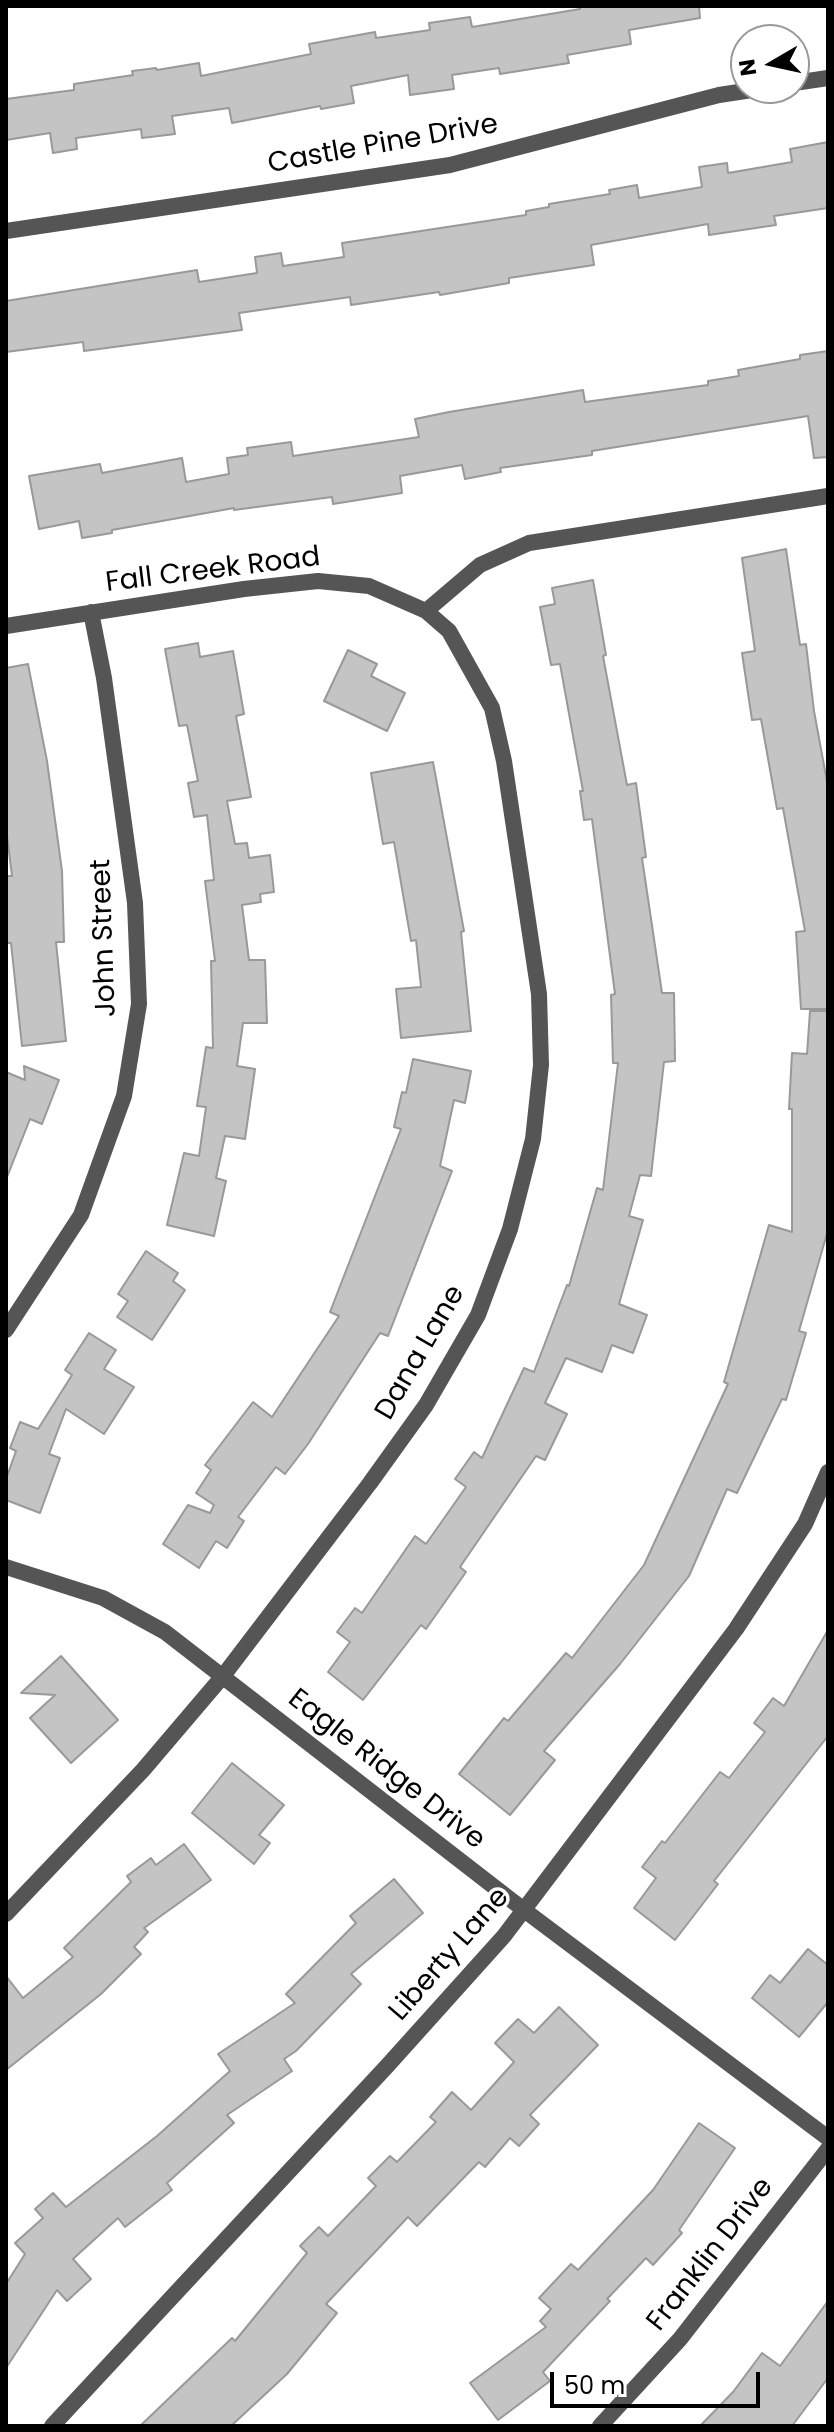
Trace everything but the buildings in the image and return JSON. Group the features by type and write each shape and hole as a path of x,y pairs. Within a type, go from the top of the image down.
{"street":[{"name":"Castle Pine Drive","path":"6,231 450,165 730,93"},
{"path":"426,611 480,565 529,543 828,496"},
{"name":"Fall Creek Road","path":"6,626 318,581 369,586 426,611"},
{"name":"Dana Lane","path":"6,1914 143,1770 223,1676 361,1495 426,1405 478,1315 510,1229 533,1139 541,1065 539,994 504,761 492,708 449,631 426,611"},
{"name":"John Street","path":"6,1330 81,1215 124,1096 139,1004 135,903 104,678 91,612"},
{"name":"Liberty Lane","path":"52,2426 504,1936 736,1629 805,1524 828,1472"},
{"name":"Eagle Ridge Drive","path":"6,1567 103,1598 165,1632 524,1910 828,2138"},
{"name":"Franklin Drive","path":"600,2426 680,2339 828,2149"}]}
